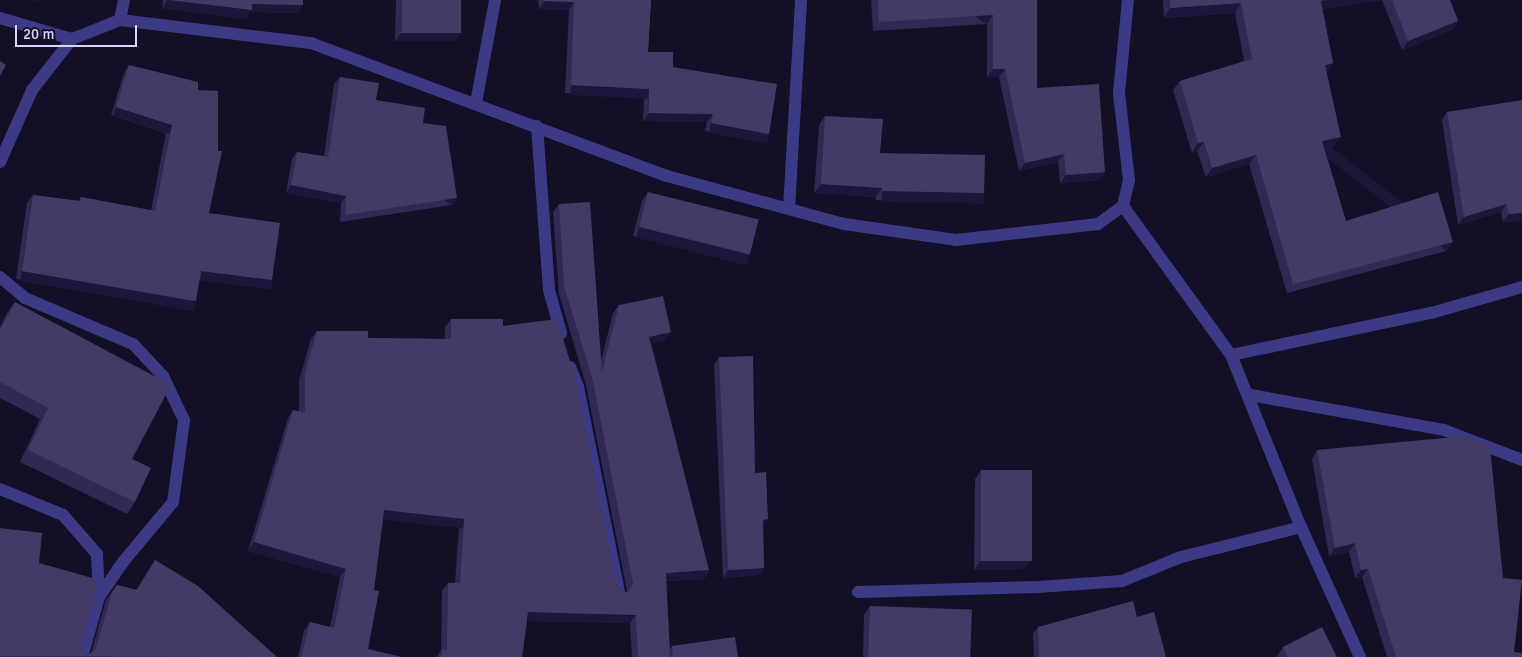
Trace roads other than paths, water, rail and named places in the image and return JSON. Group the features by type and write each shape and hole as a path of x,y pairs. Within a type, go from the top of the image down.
{"street":[{"path":"120,20 124,0"},
{"path":"476,103 495,0"},
{"path":"789,209 802,0"},
{"path":"0,162 32,90 72,39 120,20 311,43 476,103 667,176 844,224 956,240 1098,224 1123,206 1129,180 1119,92 1128,0"},
{"path":"0,18 72,39"},
{"path":"536,126 549,290 578,387 619,593"},
{"path":"1123,206 1232,355 1250,395 1301,527 1360,657"},
{"path":"0,277 25,298 133,344 162,376 184,420 173,502 123,562 99,597"},
{"path":"1232,355 1431,313 1522,287"},
{"path":"1250,395 1444,430 1522,460"},
{"path":"0,489 63,515 97,554 99,597 82,657"},
{"path":"858,592 1038,587 1122,581 1181,557 1301,527"}]}
